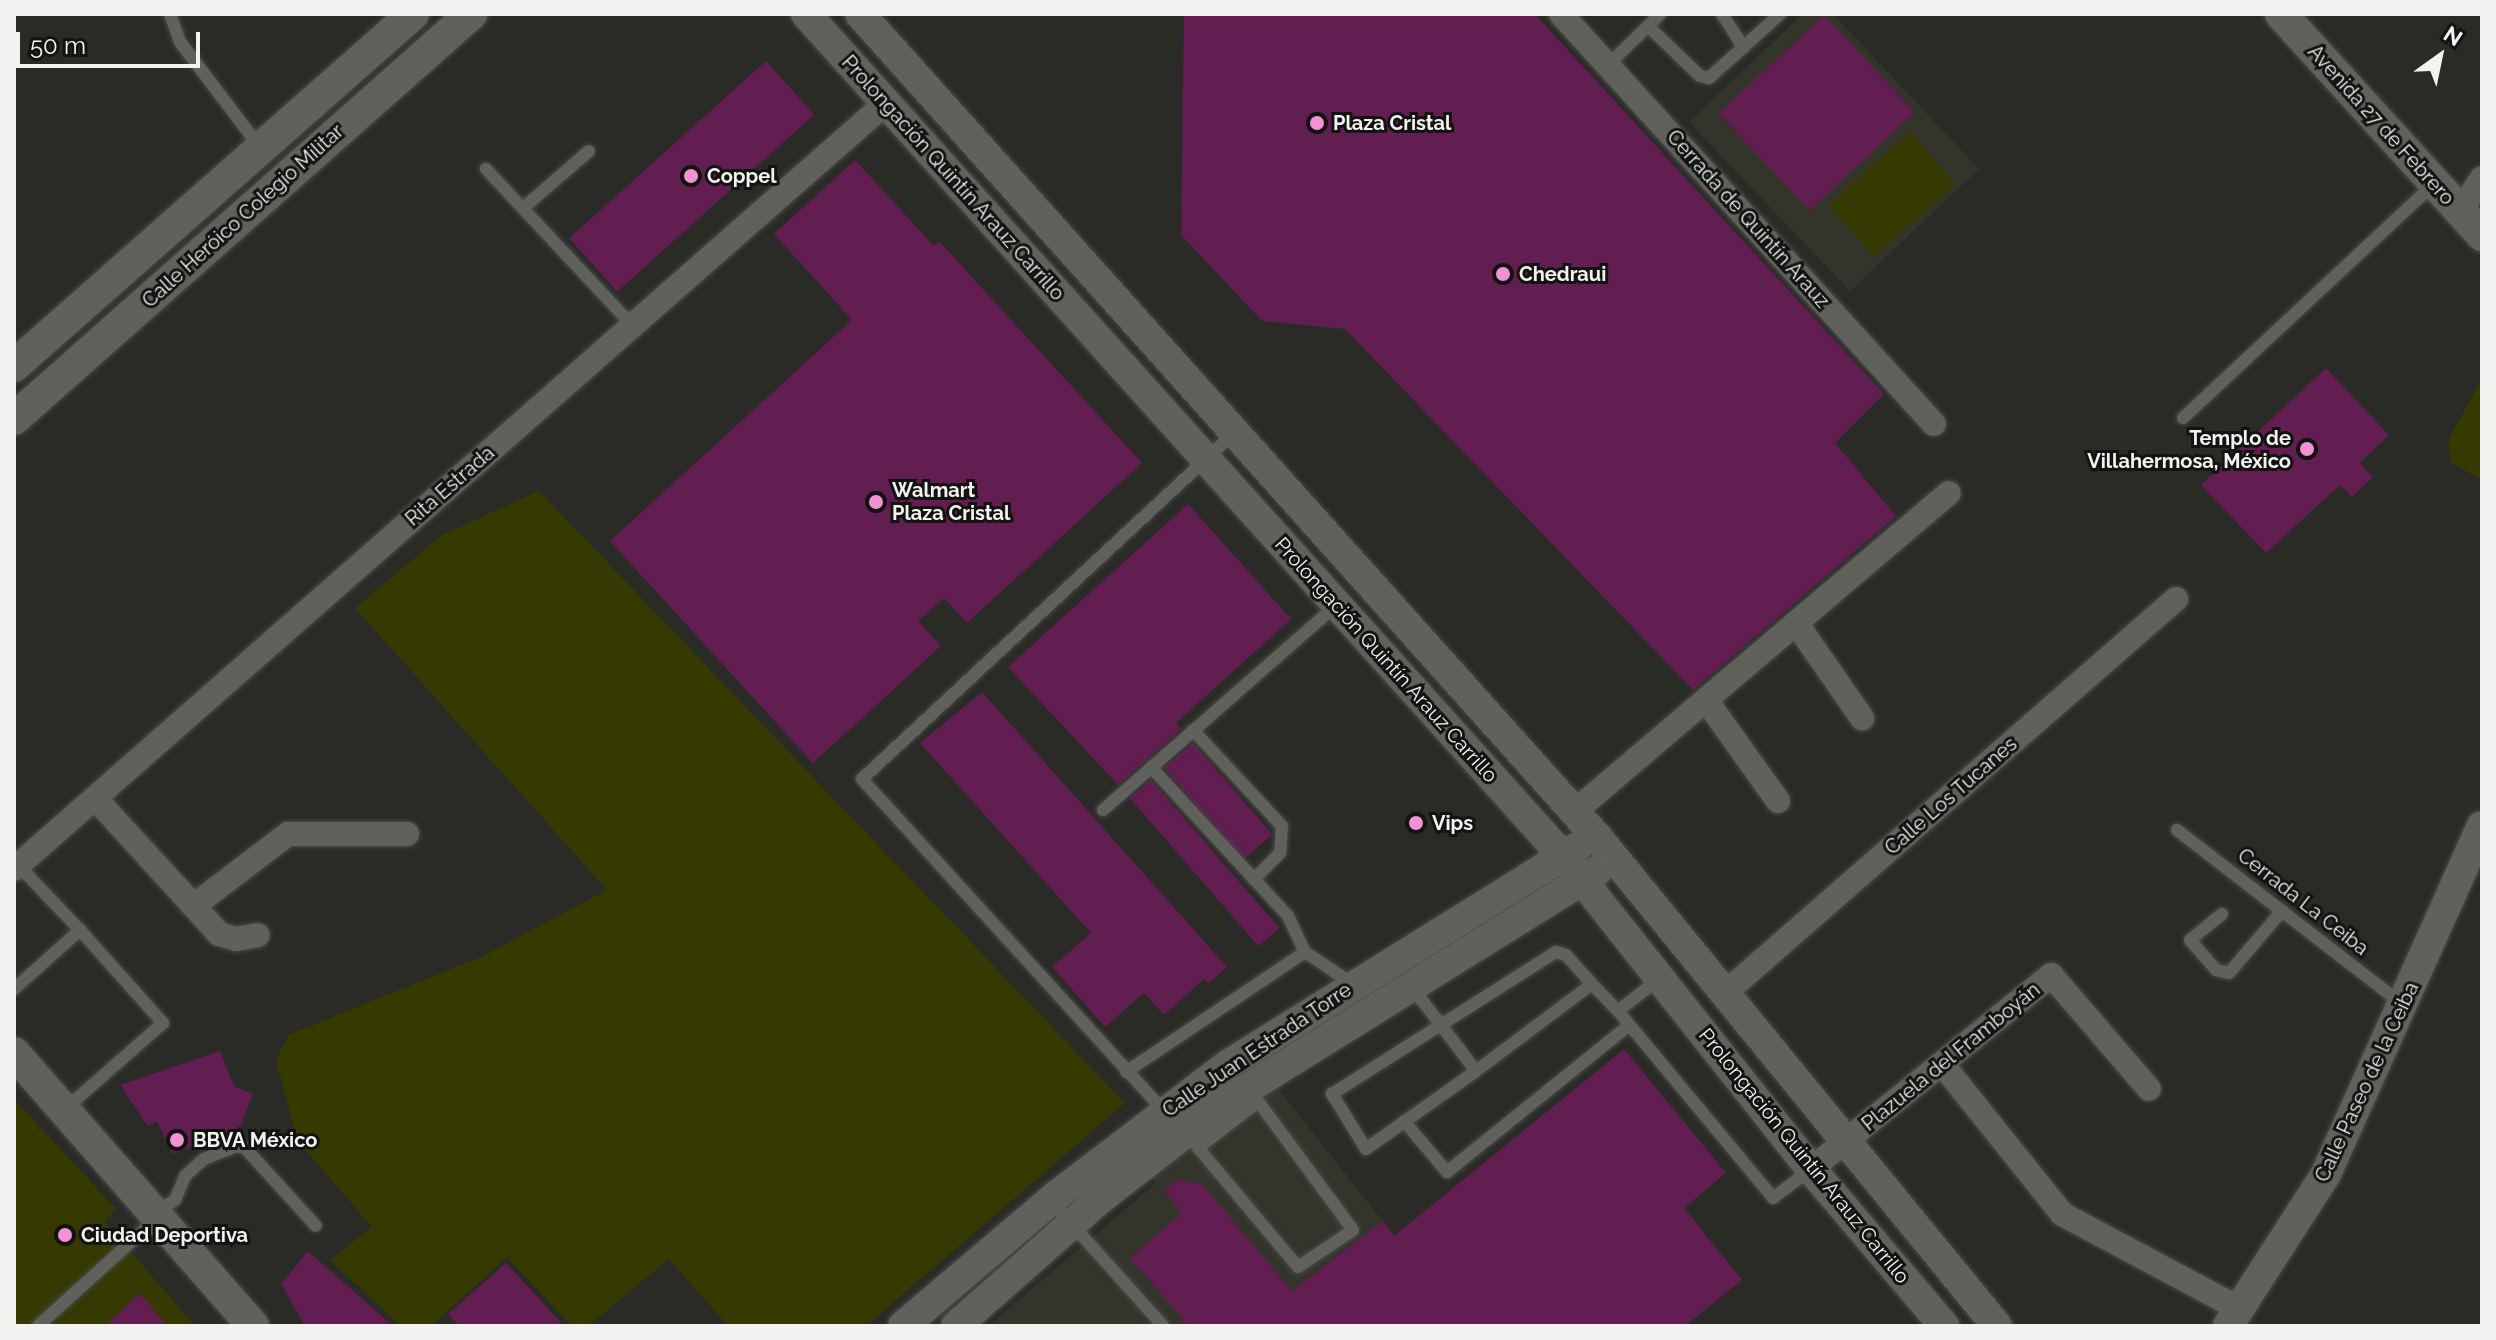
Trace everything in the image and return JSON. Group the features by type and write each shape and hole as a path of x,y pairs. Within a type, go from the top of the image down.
{"main road":[{"name":"Calle Heróico Colegio Militar","path":"14,366 413,14"},
{"name":"Calle Heróico Colegio Militar","path":"14,419 471,14"},
{"name":"Avenida 27 de Febrero","path":"2281,14 2482,235"},
{"path":"14,1053 158,1213 253,1326"}],"street":[{"name":"Prolongación Quintín Arauz Carrillo","path":"806,14 1562,855 1938,1324"},
{"name":"Prolongación Quintín Arauz Carrillo","path":"860,14 1606,848 1997,1326"},
{"name":"Cerrada de Quintín Arauz","path":"1561,14 1934,424"},
{"name":"Rita Estrada","path":"16,867 886,103"},
{"path":"939,163 969,136"},
{"path":"2460,212 2482,178"},
{"path":"1574,812 1949,493"},
{"name":"Calle Los Tucanes","path":"1725,993 2176,599"},
{"path":"1796,623 1862,718"},
{"path":"1397,673 1426,646"},
{"path":"1706,700 1778,801"},
{"path":"95,798 196,904 219,934 236,939 258,935"},
{"name":"Calle Paseo de la Ceiba","path":"2235,1318 2326,1174 2482,826"},
{"path":"196,904 288,834 407,834"},
{"name":"Calle Juan Estrada Torre","path":"956,1326 1072,1223 1354,985 1562,855 1606,848"},
{"name":"Calle Juan Estrada Torre","path":"903,1326 1051,1201 1252,1094 1410,985 1583,881 1606,848"},
{"name":"Plazuela del Framboyán","path":"1811,1169 2051,975 2149,1089"},
{"path":"1942,1064 2062,1214 2235,1318"}],"lane":[{"path":"170,14 180,42 261,148"},
{"path":"1608,65 1660,14"},
{"path":"1722,14 1744,48"},
{"path":"1648,26 1700,76 1709,78 1780,14"},
{"path":"523,208 589,151"},
{"path":"486,169 633,326"},
{"path":"2183,418 2434,184"},
{"path":"1235,432 862,779 1182,1130 1298,1267 1353,1230 1252,1094"},
{"path":"1103,810 1336,605"},
{"path":"1193,730 1282,826 1280,853 1254,879"},
{"path":"1151,767 1288,916 1305,952 1354,985"},
{"name":"Cerrada La Ceiba","path":"2177,830 2404,1005"},
{"path":"16,867 80,930 163,1023 65,1109"},
{"path":"2222,914 2190,940 2216,970 2229,973 2282,911"},
{"path":"14,989 80,930"},
{"path":"1126,1072 1280,964 1305,952"},
{"path":"1592,984 1366,1149 1332,1094 1439,1022 1556,952 1566,955 1618,1011 1773,1198 1811,1169"},
{"path":"1393,961 1476,1071"},
{"path":"1618,1011 1660,978"},
{"path":"1404,1121 1447,1172 1629,1025"},
{"path":"38,1326 175,1200 185,1176 204,1159 237,1146 245,1148 316,1226"},
{"path":"1051,1201 1163,1326"}],"shaded area":[{"path":"1803,14 1833,14 1979,169 1850,291 1689,122"},
{"path":"1910,132 1956,183 1874,257 1828,206"},
{"path":"2482,378 2482,480 2451,463 2448,441"},
{"path":"539,491 1125,1103 866,1326 728,1326 669,1259 588,1326 572,1326 507,1257 431,1326 401,1326 330,1260 372,1227 297,1140 276,1060 288,1035 483,956 607,890 355,608 442,535"},
{"path":"1271,1080 1466,1326 988,1326 1156,1183 1148,1172"},
{"name":"Ciudad Deportiva","path":"14,1099 116,1209 104,1221 195,1326 14,1326"}],"building":[{"path":"1184,14 1535,14 1884,394 1835,443 1896,516 1693,690 1345,329 1262,321 1181,235"},
{"path":"1824,15 1915,112 1809,210 1719,113"},
{"name":"Coppel","path":"766,61 814,115 617,292 569,238"},
{"name":"Walmart Plaza Cristal","path":"855,160 934,246 939,241 1142,463 967,623 944,598 918,621 941,646 813,763 610,541 852,320 774,234"},
{"name":"Templo de Villahermosa, México","path":"2326,368 2389,435 2360,463 2373,477 2352,497 2340,485 2266,553 2201,485"},
{"path":"1188,504 1291,619 1176,723 1181,729 1118,785 1008,667"},
{"path":"982,692 1227,967 1208,984 1204,979 1164,1015 1144,993 1105,1027 1052,967 1091,933 920,743"},
{"path":"1193,743 1272,834 1244,859 1164,768"},
{"path":"1151,780 1280,928 1258,946 1130,798"},
{"path":"1624,1049 1726,1173 1684,1208 1742,1280 1685,1326 1189,1326 1130,1258 1182,1213 1164,1191 1176,1180 1202,1184 1292,1291 1383,1221 1394,1236"},
{"path":"220,1051 234,1086 253,1094 239,1130 172,1154 157,1121 148,1126 120,1085"},
{"path":"308,1251 393,1326 305,1326 281,1284"},
{"path":"506,1263 564,1326 459,1326 448,1314"},
{"path":"140,1293 167,1326 105,1326"}],"place":[{"name":"Plaza Cristal","path":"1317,123"},
{"name":"Coppel","path":"691,176"},
{"name":"Chedraui","path":"1503,274"},
{"name":"Templo de Villahermosa, México","path":"2307,449"},
{"name":"Walmart Plaza Cristal","path":"876,502"},
{"name":"Vips","path":"1416,823"},
{"name":"BBVA México","path":"177,1140"},
{"name":"Ciudad Deportiva","path":"65,1235"}]}
